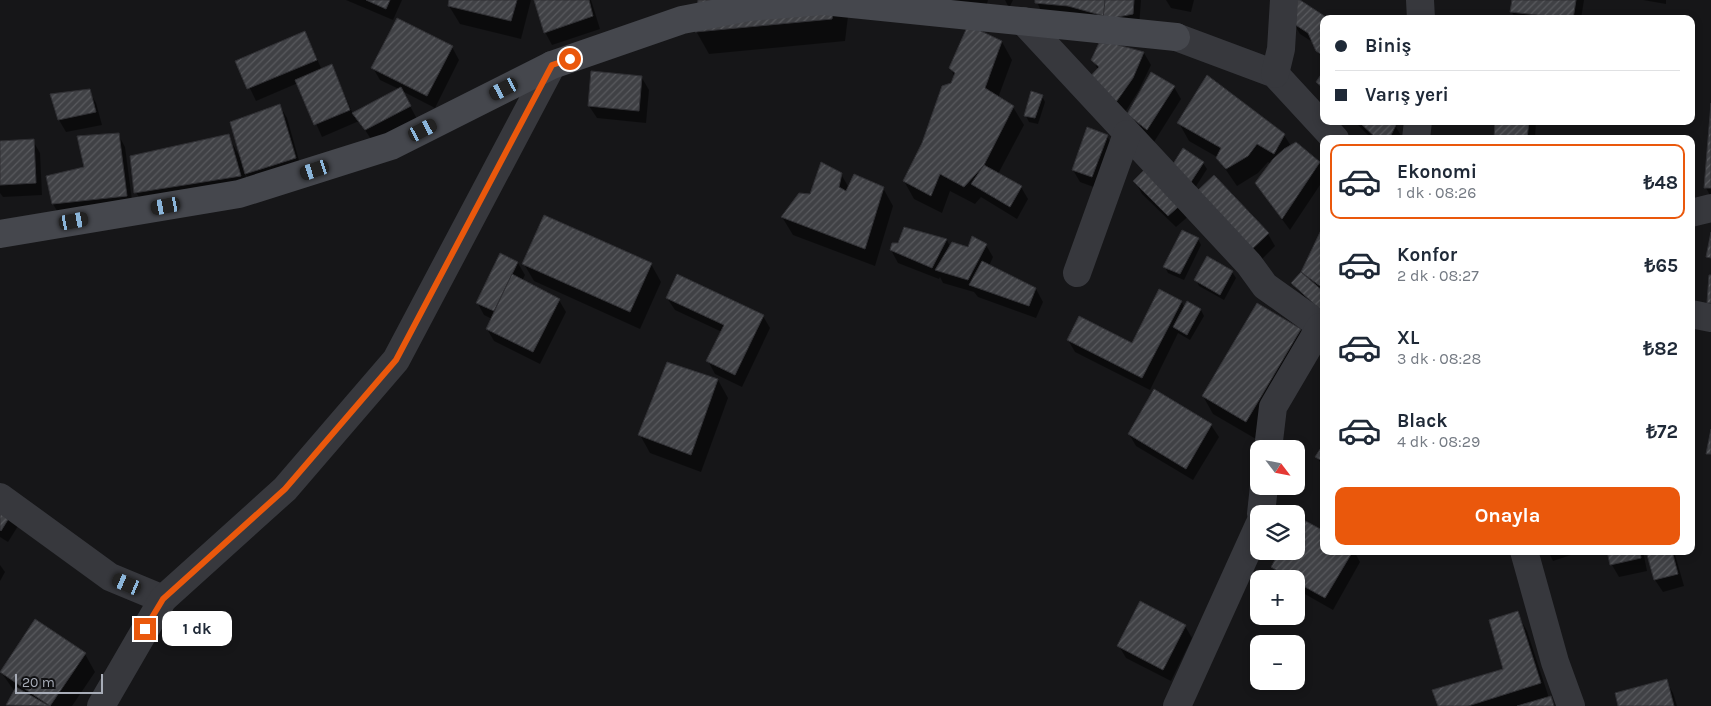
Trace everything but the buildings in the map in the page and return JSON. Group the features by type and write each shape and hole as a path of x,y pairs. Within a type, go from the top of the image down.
{"street":[{"path":"1275,74 1281,49 1284,0"},
{"path":"0,234 249,191 391,146 552,65 682,20 749,6 823,1 1176,37 1275,74 1320,123"},
{"path":"1023,21 1249,264 1265,286 1320,327"},
{"path":"100,706 163,599 285,489 396,360 552,65"},
{"path":"1322,125 1331,135"},
{"path":"1077,273 1127,134"},
{"path":"1695,212 1711,208"},
{"path":"1695,315 1711,318"},
{"path":"1269,440 1272,407 1320,331"},
{"path":"0,497 110,577 163,599"},
{"path":"1177,706 1250,545"},
{"path":"1525,555 1555,662 1572,706"}],"route":[{"path":"145,629 163,599 285,489 396,360 552,65 570,59"}]}
